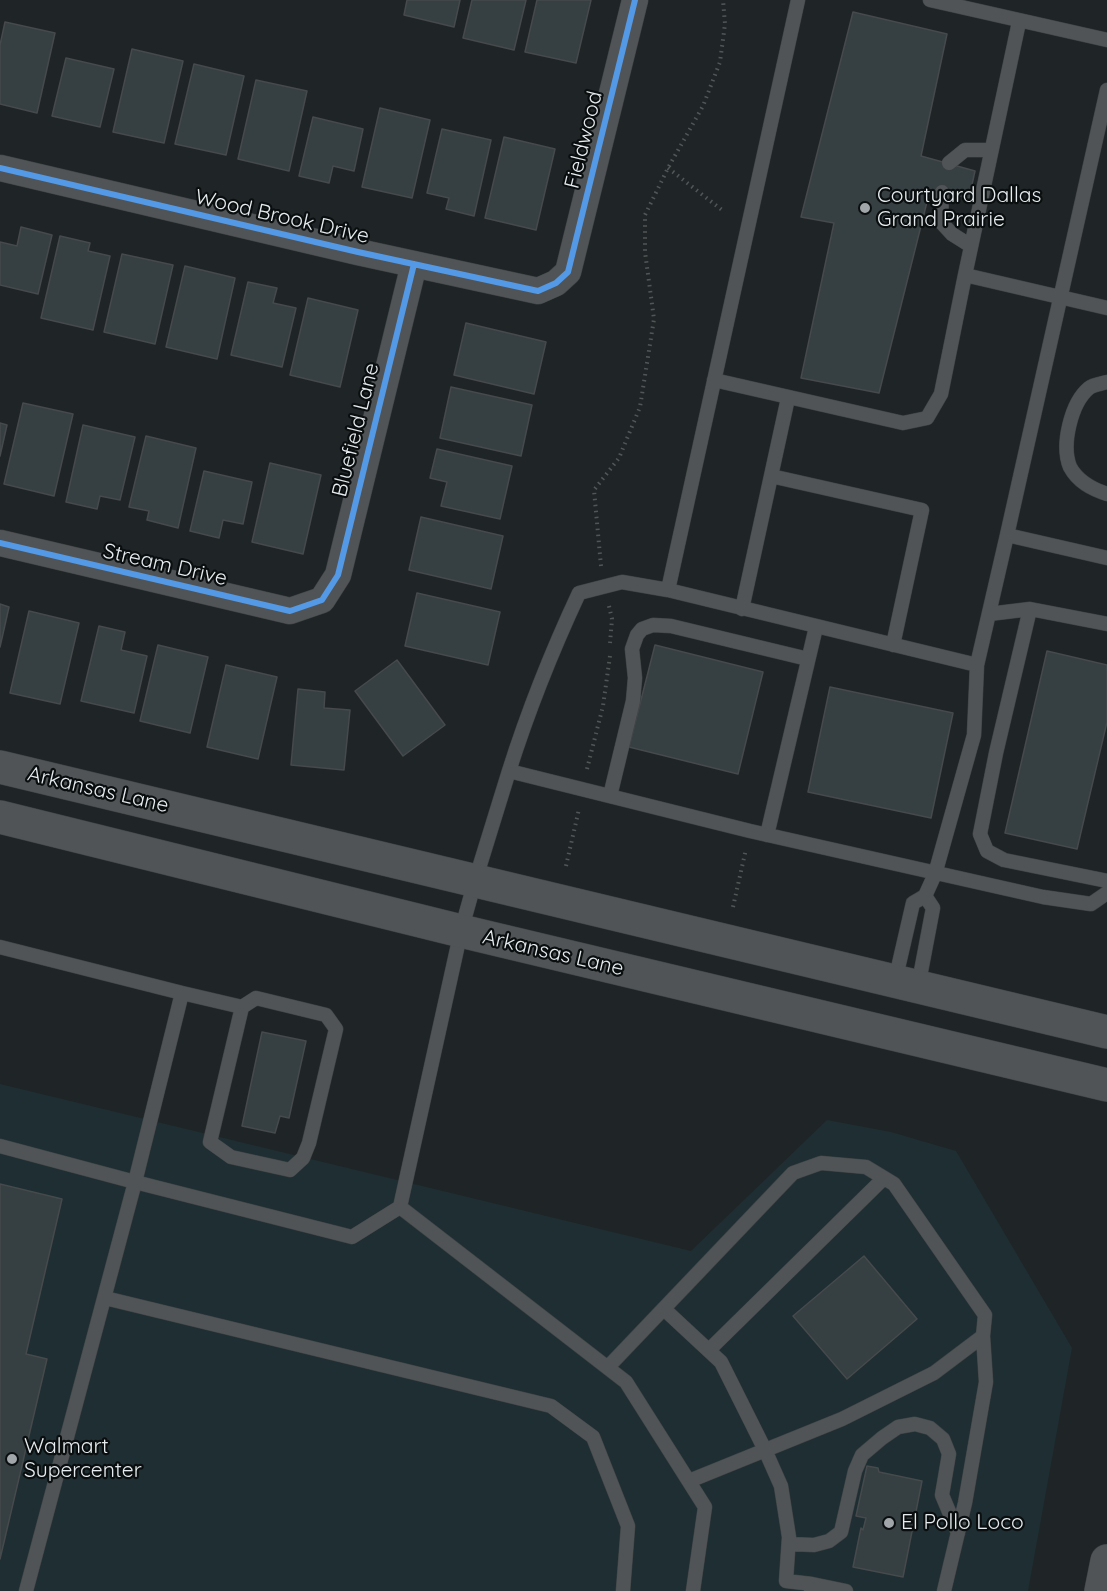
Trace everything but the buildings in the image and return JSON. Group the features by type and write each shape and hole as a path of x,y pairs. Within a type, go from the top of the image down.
{"main road":[{"name":"Arkansas Lane","path":"0,767 1107,1032"},
{"name":"Arkansas Lane","path":"0,817 461,931 1107,1085"},
{"path":"1101,1591 1107,1561"}],"street":[{"name":"Fieldwood","path":"556,283 568,272 635,0"},
{"name":"Wood Brook Drive","path":"0,168 538,291 556,283"},
{"name":"Bluefield Lane","path":"322,600 338,575 414,264"},
{"name":"Stream Drive","path":"0,543 290,611 322,600"}],"lane":[{"path":"668,590 798,0"},
{"path":"930,0 1019,22 1107,40"},
{"path":"714,380 903,423 927,418 941,394 1019,22"},
{"path":"907,984 913,903 925,896 935,873 974,735 977,665 1107,90"},
{"path":"949,163 964,150 992,150"},
{"path":"942,192 940,222 952,234 971,246"},
{"path":"965,275 1107,308"},
{"path":"1107,382 1091,386 1080,398 1071,418 1067,443 1070,465 1078,478 1091,489 1107,494"},
{"path":"742,609 788,398"},
{"path":"771,476 922,510 892,645"},
{"path":"1007,535 1107,558"},
{"path":"0,1146 352,1237 400,1207 461,931 475,880 528,710 579,593 622,582 668,590 977,665"},
{"path":"989,614 1030,609 1107,624"},
{"path":"1030,609 996,753 980,834 987,851 1004,860 1107,881"},
{"path":"610,796 633,701 635,678 632,649 636,635 642,629 653,625 671,626 808,659"},
{"path":"767,835 816,627"},
{"path":"509,771 750,831 1043,897 1091,904 1107,893"},
{"path":"907,984 933,908 925,896"},
{"path":"0,947 242,1007 256,999 326,1015 336,1029 309,1143 303,1158 290,1170 231,1157 210,1142 242,1007"},
{"path":"26,1591 105,1298 182,993"},
{"path":"608,1368 793,1173 821,1163 866,1167 894,1184 985,1315 983,1336 986,1382 965,1503 944,1591"},
{"path":"709,1350 884,1178"},
{"path":"400,1207 626,1382 705,1507 693,1591"},
{"path":"105,1298 551,1406 593,1437 628,1526 623,1591"},
{"path":"664,1309 721,1362 765,1450 781,1486 789,1537 786,1581 812,1588 846,1591"},
{"path":"689,1481 842,1419 934,1373 983,1336"},
{"path":"789,1544 814,1545 830,1541 841,1532 855,1471 862,1455 898,1427 915,1424 930,1428 943,1439 949,1454 942,1495 958,1533"}],"path":[{"path":"601,563 594,490 619,458 640,407 654,319 645,252 645,215 703,106 720,62 725,24 723,0"},
{"path":"668,168 722,210"},
{"path":"587,770 603,706 609,664 612,619 607,599"},
{"path":"566,866 579,808"},
{"path":"733,907 750,831"}],"shaded area":[{"path":"0,1084 691,1251 827,1120 891,1132 956,1151 1072,1348 1028,1591 0,1591"}],"cycle path":[{"path":"0,168 358,252 538,291 556,283 568,272 635,0"},
{"path":"0,543 290,611 322,600 338,575 414,264"}],"place":[{"name":"Courtyard Dallas Grand Prairie","path":"865,208"},
{"name":"Walmart Supercenter","path":"12,1459"},
{"name":"El Pollo Loco","path":"889,1523"}]}
